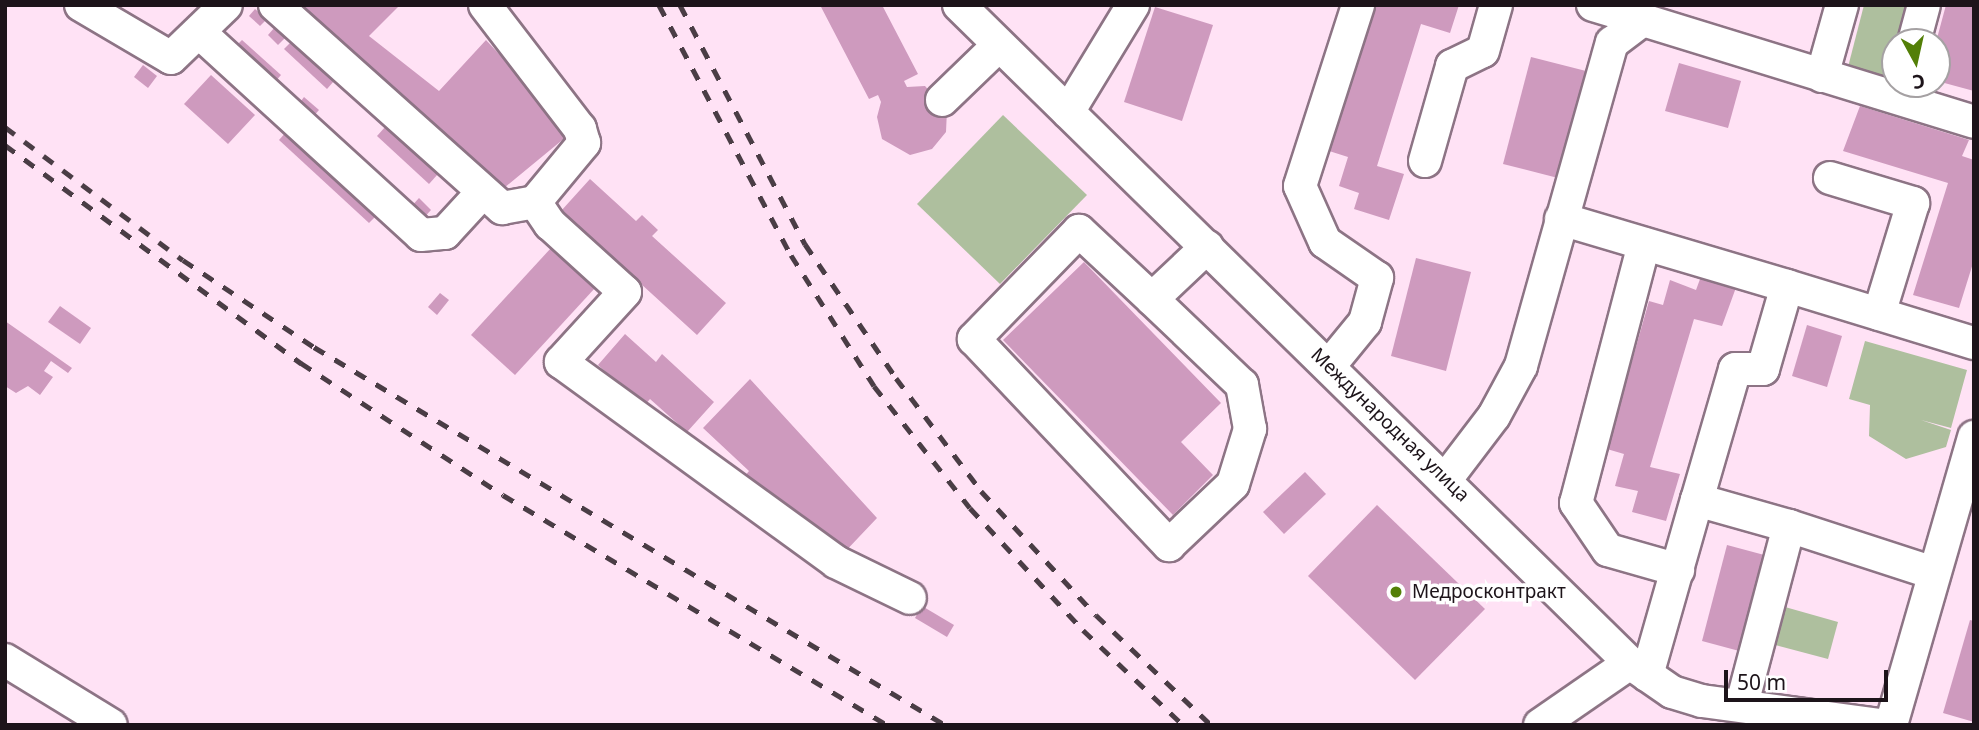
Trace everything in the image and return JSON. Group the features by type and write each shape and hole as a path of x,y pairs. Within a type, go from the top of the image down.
{"street":[{"path":"82,5 164,57 183,52 226,5"},
{"path":"275,5 480,195 502,208 535,202 580,155 583,136 485,5"},
{"name":"Международная улица","path":"959,5 1639,669 1672,692 1802,718 1873,724"},
{"path":"1068,112 1133,5"},
{"path":"1329,366 1365,322 1377,278 1325,242 1300,186 1358,5"},
{"path":"1424,161 1452,66 1483,51 1496,5"},
{"path":"1593,5 1822,76 1881,87"},
{"path":"1822,76 1842,5"},
{"path":"1918,28 1924,5"},
{"path":"1446,479 1494,416 1521,366 1612,43 1643,20"},
{"path":"200,33 421,235 444,233 480,195"},
{"path":"942,100 999,45"},
{"path":"1918,98 1974,122"},
{"path":"1830,178 1913,203 1879,314"},
{"path":"535,202 550,224 625,292 561,362 836,562 910,598"},
{"path":"1562,219 1974,343"},
{"path":"1079,230 1152,299 1242,385 1250,429 1233,484 1170,545 974,339 1013,316 1049,279 1079,230"},
{"path":"1644,244 1576,503 1608,550 1678,570"},
{"path":"1152,299 1207,247"},
{"path":"1540,725 1639,669 1678,570 1735,369 1763,369 1787,286"},
{"path":"1873,724 1934,573 1974,437"},
{"path":"1697,500 1789,526 1934,573"},
{"path":"1742,704 1789,526"},
{"path":"5,660 111,725"}],"green space":[{"path":"1864,5 1907,5 1901,28 1881,28 1881,76 1848,67"},
{"path":"1003,115 1087,195 1000,284 917,204"},
{"path":"1865,341 1967,370 1951,428 1921,420 1951,430 1946,447 1906,459 1869,436 1870,405 1849,399"},
{"path":"1778,605 1838,622 1828,659 1768,643"}],"building":[{"path":"295,5 400,5 369,36 439,91 486,40 572,132 504,188"},
{"path":"820,5 882,5 918,74 904,81 907,87 925,86 947,110 946,132 932,149 910,155 882,139 877,117 881,102 878,95 869,99"},
{"path":"1371,5 1459,5 1450,33 1421,24 1377,166 1404,174 1389,220 1354,209 1359,193 1339,186 1348,157 1326,150"},
{"path":"1946,5 1974,5 1974,91 1951,85 1951,28 1940,28"},
{"path":"1155,7 1213,25 1182,121 1124,102"},
{"path":"255,9 267,19 260,26 249,16"},
{"path":"275,27 286,37 278,45 268,35"},
{"path":"242,40 281,75 274,83 235,47"},
{"path":"291,42 334,81 327,89 284,49"},
{"path":"1531,57 1586,71 1558,178 1503,164"},
{"path":"1679,63 1741,81 1728,128 1665,111"},
{"path":"143,65 157,76 148,88 134,77"},
{"path":"211,75 255,115 228,144 184,104"},
{"path":"304,97 319,110 312,118 298,105"},
{"path":"1860,106 1969,140 1962,156 1974,160 1974,260 1959,308 1913,295 1948,183 1843,151"},
{"path":"386,126 438,174 429,184 377,136"},
{"path":"287,131 377,215 369,223 279,140"},
{"path":"590,179 636,221 642,215 658,230 652,236 726,303 697,335 561,211"},
{"path":"419,198 431,210 421,221 409,209"},
{"path":"551,248 595,288 515,375 471,335"},
{"path":"1416,258 1471,272 1446,371 1391,356"},
{"path":"1084,262 1221,403 1181,442 1213,475 1173,515 1003,340"},
{"path":"1703,271 1738,282 1722,326 1694,319 1650,467 1680,474 1666,521 1632,512 1638,491 1615,486 1624,454 1607,449 1649,301 1663,305 1670,280 1696,290"},
{"path":"440,293 449,300 437,315 428,307"},
{"path":"60,306 91,328 80,344 48,322"},
{"path":"5,321 72,368 68,373 51,361 44,371 53,377 40,395 28,386 16,393 5,386"},
{"path":"1807,325 1842,336 1827,387 1792,376"},
{"path":"625,334 656,362 662,354 714,402 687,432 650,399 644,406 598,365"},
{"path":"750,379 877,518 840,557 744,477 749,471 703,428"},
{"path":"1305,472 1326,494 1284,534 1263,512"},
{"name":"Медросконтракт","path":"1377,505 1485,609 1415,680 1308,576"},
{"path":"1727,545 1768,556 1743,652 1702,641"},
{"path":"922,606 954,625 947,637 915,618"},
{"path":"1970,620 1974,621 1974,722 1943,713"}],"railway":[{"path":"659,5 791,255 874,386 970,508 1083,630 1183,725"},
{"path":"680,5 805,244 896,378 981,491 1096,615 1211,725"},
{"path":"5,127 183,260 314,347 945,725"},
{"path":"5,145 301,363 503,495 887,725"}],"place":[{"name":"Медросконтракт","path":"1396,592"}]}
